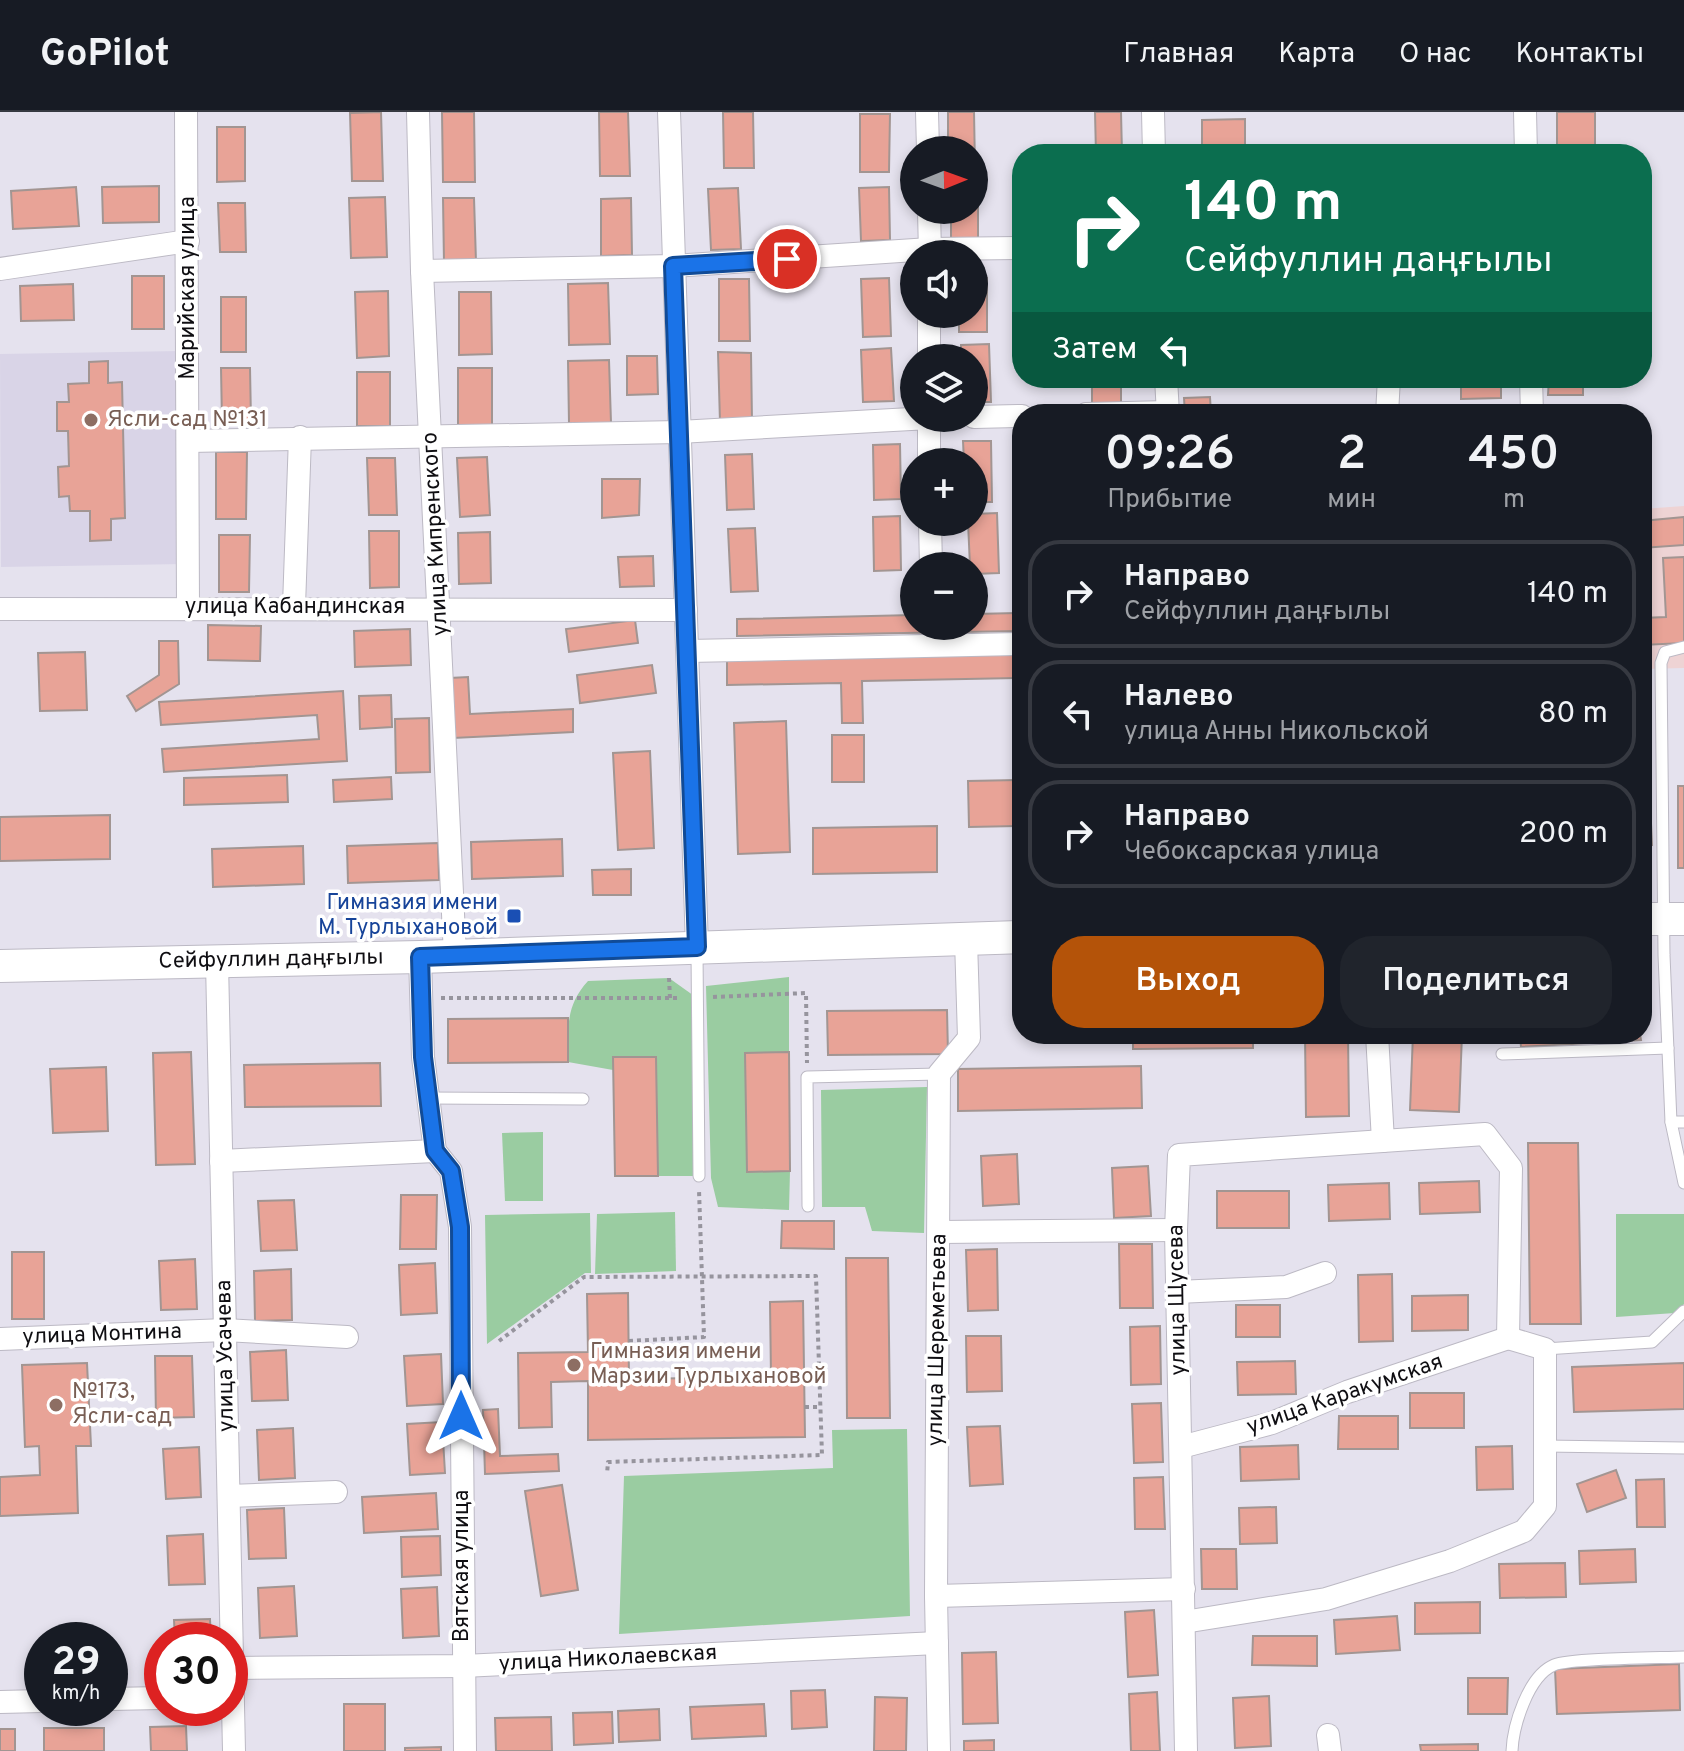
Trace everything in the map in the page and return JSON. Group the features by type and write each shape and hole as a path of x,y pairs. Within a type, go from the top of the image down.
{"main road":[{"name":"Сейфуллин даңғылы","path":"0,966 420,957 1012,938"}],"street":[{"name":"Марийская улица","path":"186,112 188,607"},
{"name":"улица Кипренского","path":"418,112 422,271 455,955"},
{"path":"669,112 697,947"},
{"path":"927,112 928,136"},
{"path":"1153,112 1154,144"},
{"path":"1525,112 1526,144"},
{"path":"0,269 188,241"},
{"path":"988,249 1012,248"},
{"path":"422,271 673,266 900,254"},
{"path":"988,417 1012,416"},
{"path":"189,441 679,432 900,420"},
{"path":"294,606 300,437"},
{"name":"улица Кабандинская","path":"0,609 294,606 686,610"},
{"path":"688,651 1012,644"},
{"path":"939,1074 969,1038 966,940"},
{"name":"Вятская улица","path":"420,957 428,1098 435,1151 451,1171 460,1227 465,1751"},
{"name":"улица Усачева","path":"217,962 231,1622"},
{"path":"1378,1044 1383,1141"},
{"name":"улица Шереметьева","path":"939,1074 936,1596 939,1751"},
{"name":"улица Щусева","path":"1186,1751 1176,1230 1179,1155 1485,1134 1511,1168 1508,1338"},
{"path":"221,1161 435,1151"},
{"path":"940,1232 1176,1230"},
{"path":"1177,1292 1286,1287 1325,1273"},
{"name":"улица Монтина","path":"0,1339 225,1330 347,1337"},
{"path":"1184,1622 1326,1599 1450,1561 1524,1531 1545,1506 1545,1349 1508,1338"},
{"name":"улица Каракумская","path":"1181,1447 1272,1423 1347,1392 1508,1338"},
{"path":"229,1496 336,1492"},
{"path":"936,1596 1184,1589"},
{"name":"улица Николаевская","path":"248,1668 463,1666 937,1643"},
{"path":"0,1702 24,1701"},
{"name":"улица Усачева","path":"233,1726 234,1751"}],"lane":[{"path":"1684,647 1665,652 1661,663 1664,919 1671,1122 1684,1183"},
{"path":"697,947 699,1176"},
{"path":"1502,1054 1668,1048"},
{"path":"808,1206 807,1077 939,1074"},
{"path":"428,1098 583,1099"},
{"path":"1671,1122 1684,1122"},
{"path":"1545,1349 1652,1342 1684,1311"},
{"path":"1545,1446 1684,1448"},
{"path":"1512,1751 1512,1736 1537,1677 1555,1664 1684,1657"}],"path":[{"path":"669,978 670,998"},
{"path":"421,998 697,998 806,993 807,1077"},
{"path":"629,1341 704,1337 699,1176"},
{"path":"499,1341 584,1277 816,1276 822,1455 608,1462 607,1474"},
{"path":"805,1407 821,1407"}],"shaded area":[{"name":"Ясли-сад №131","path":"180,351 184,564 1,567 0,354"},
{"path":"1684,506 1684,668 1652,669 1652,508"}],"green space":[{"path":"789,977 789,1052 748,1172 790,1171 789,1210 718,1207 711,1178 706,986"},
{"path":"669,978 697,998 699,1176 658,1176 656,1057 614,1057 613,1070 568,1062 568,1028 572,1009 588,981"},
{"path":"927,1087 924,1233 872,1231 865,1207 822,1207 821,1090"},
{"path":"543,1132 543,1201 505,1201 502,1133"},
{"path":"675,1212 676,1271 595,1274 597,1214"},
{"path":"590,1213 591,1273 585,1273 487,1344 485,1215"},
{"path":"1616,1214 1684,1214 1684,1304 1675,1313 1616,1317"},
{"path":"907,1429 910,1616 619,1634 624,1476 833,1468 832,1430"}],"building":[{"path":"381,112 383,181 352,181 350,113"},
{"path":"442,112 474,112 475,182 443,182"},
{"path":"599,112 628,112 630,176 600,176"},
{"path":"723,112 753,112 754,168 724,168"},
{"path":"948,112 974,112 974,136 948,136"},
{"path":"1095,112 1121,112 1122,144 1096,144"},
{"path":"1557,112 1595,112 1595,144 1557,144"},
{"path":"860,114 890,114 889,172 860,172"},
{"path":"1245,119 1245,144 1202,144 1202,120"},
{"path":"217,127 245,127 245,181 217,182"},
{"path":"159,186 159,222 103,223 102,187"},
{"path":"76,187 79,226 13,229 11,191"},
{"path":"889,187 890,240 861,241 859,188"},
{"path":"738,188 741,249 711,250 708,189"},
{"path":"385,197 387,257 351,258 349,198"},
{"path":"443,198 474,198 476,262 444,263"},
{"path":"631,198 632,255 601,256 601,199"},
{"path":"218,203 245,203 246,252 220,252"},
{"path":"951,224 978,224 978,239 951,239"},
{"path":"132,276 164,276 164,329 132,329"},
{"path":"889,278 891,336 863,337 861,279"},
{"path":"719,279 749,279 750,341 719,341"},
{"path":"608,283 610,344 569,345 568,284"},
{"path":"73,284 74,320 21,321 20,286"},
{"path":"388,291 389,356 357,358 355,292"},
{"path":"459,292 491,292 492,354 459,355"},
{"path":"221,297 246,297 246,352 221,352"},
{"path":"959,328 987,328 987,332 959,332"},
{"path":"989,344 991,402 988,402"},
{"path":"891,348 894,401 863,402 861,350"},
{"path":"718,352 751,353 752,421 720,422"},
{"path":"627,356 657,356 658,394 627,395"},
{"path":"609,360 611,423 569,423 568,361"},
{"path":"108,361 108,383 122,382 125,518 111,519 111,540 90,541 90,511 70,511 69,496 59,497 58,467 69,466 68,431 57,431 57,402 69,402 68,384 89,383 89,362"},
{"path":"221,368 250,368 251,421 222,422"},
{"path":"458,368 492,368 492,425 458,425"},
{"path":"357,372 390,372 390,426 357,426"},
{"path":"1092,388 1121,388 1121,404 1092,404"},
{"path":"1461,388 1501,388 1501,398 1461,399"},
{"path":"1548,388 1583,388 1583,395 1548,395"},
{"path":"1210,397 1210,404 1184,404 1184,398"},
{"path":"963,441 991,441 992,502 988,502 988,448 963,448"},
{"path":"900,444 900,499 874,500 873,445"},
{"path":"216,452 247,452 246,519 216,519"},
{"path":"752,454 754,509 727,510 725,455"},
{"path":"487,457 490,515 460,517 457,458"},
{"path":"367,458 395,458 397,515 369,515"},
{"path":"602,479 640,479 639,515 602,518"},
{"path":"988,513 997,513 999,573 988,573 988,552 969,552 969,536 988,536"},
{"path":"900,516 900,570 874,571 873,517"},
{"path":"1684,517 1684,545 1652,547 1652,520"},
{"path":"755,528 758,591 731,592 728,529"},
{"path":"369,531 399,531 399,587 370,588"},
{"path":"490,532 491,583 459,584 458,533"},
{"path":"219,535 250,535 249,592 219,592"},
{"path":"653,556 654,586 620,587 618,557"},
{"path":"1684,557 1684,643 1652,645 1652,618 1666,617 1663,558"},
{"path":"1012,613 1012,631 988,632 988,614"},
{"path":"900,615 900,633 737,636 737,619"},
{"path":"635,620 638,643 569,652 566,629"},
{"path":"208,625 261,626 260,661 208,660"},
{"path":"410,629 411,665 355,667 354,631"},
{"path":"159,641 178,641 179,684 136,711 127,696 159,675"},
{"path":"85,652 87,710 40,711 38,653"},
{"path":"1012,654 1012,678 862,681 863,723 842,723 841,683 727,685 727,659"},
{"path":"652,665 656,693 580,703 577,675"},
{"path":"468,677 470,714 573,709 573,732 453,738 450,678"},
{"path":"343,691 347,761 164,772 162,749 319,739 317,715 161,725 159,702"},
{"path":"391,695 392,727 360,729 359,696"},
{"path":"429,718 430,772 396,773 395,719"},
{"path":"786,721 790,852 738,854 734,723"},
{"path":"832,735 864,735 864,782 832,782"},
{"path":"650,751 654,848 618,850 613,753"},
{"path":"287,775 288,802 184,805 184,778"},
{"path":"391,777 392,799 334,802 333,780"},
{"path":"1012,780 1012,826 969,827 968,781"},
{"path":"1678,786 1684,786 1684,868 1678,868"},
{"path":"110,815 110,859 0,861 0,817"},
{"path":"937,826 937,872 813,874 813,828"},
{"path":"562,839 563,876 472,879 471,842"},
{"path":"438,843 439,880 348,883 347,846"},
{"path":"303,846 304,884 213,887 212,849"},
{"path":"631,869 631,895 593,895 592,870"},
{"path":"947,1010 948,1054 828,1055 827,1011"},
{"path":"568,1018 568,1062 448,1063 448,1019"},
{"path":"1133,1044 1253,1044 1253,1048 1133,1049"},
{"path":"1305,1044 1348,1044 1349,1116 1306,1117"},
{"path":"1413,1044 1462,1044 1459,1112 1410,1110"},
{"path":"1521,1044 1572,1044 1521,1047"},
{"path":"191,1052 195,1164 156,1165 153,1053"},
{"path":"789,1052 790,1171 747,1172 745,1053"},
{"path":"613,1057 656,1057 658,1176 615,1176"},
{"path":"380,1063 381,1106 245,1107 244,1065"},
{"path":"1141,1066 1142,1108 958,1111 958,1069"},
{"path":"106,1067 108,1131 53,1133 50,1069"},
{"path":"1528,1143 1578,1143 1581,1324 1530,1324"},
{"path":"1017,1154 1019,1204 983,1206 981,1156"},
{"path":"1148,1166 1151,1216 1114,1218 1112,1168"},
{"path":"1479,1181 1480,1212 1420,1214 1419,1183"},
{"path":"1389,1183 1390,1219 1329,1221 1328,1185"},
{"path":"1217,1191 1289,1191 1289,1228 1217,1228"},
{"path":"401,1195 437,1195 436,1249 400,1249"},
{"path":"294,1200 297,1250 261,1251 258,1201"},
{"path":"782,1221 834,1221 834,1249 781,1248"},
{"path":"1119,1244 1152,1244 1153,1308 1120,1308"},
{"path":"997,1249 998,1310 968,1311 966,1250"},
{"path":"12,1252 44,1252 44,1319 12,1319"},
{"path":"846,1258 888,1258 890,1418 847,1418"},
{"path":"195,1259 197,1309 161,1310 159,1261"},
{"path":"435,1263 437,1313 401,1315 399,1265"},
{"path":"291,1269 292,1320 255,1321 254,1271"},
{"path":"1392,1274 1393,1341 1359,1342 1358,1275"},
{"name":"Гимназия имени Марзии Турлыхановой","path":"628,1293 629,1379 771,1377 770,1302 803,1301 805,1437 588,1440 588,1381 551,1382 552,1427 519,1428 518,1353 588,1352 587,1294"},
{"path":"1468,1295 1468,1330 1412,1331 1412,1296"},
{"path":"1236,1305 1280,1305 1280,1337 1236,1337"},
{"path":"1160,1326 1161,1384 1131,1385 1130,1327"},
{"path":"966,1336 1001,1336 1002,1391 967,1392"},
{"path":"286,1350 288,1400 252,1401 250,1352"},
{"path":"441,1354 443,1404 407,1406 404,1356"},
{"path":"155,1356 192,1356 194,1417 156,1418"},
{"path":"1295,1361 1296,1394 1238,1395 1237,1362"},
{"name":"№173, Ясли-сад","path":"87,1363 91,1446 76,1446 78,1513 0,1516 0,1477 40,1475 39,1446 25,1447 22,1365"},
{"path":"1684,1363 1684,1409 1574,1412 1572,1367"},
{"path":"1410,1393 1464,1393 1464,1428 1410,1428"},
{"path":"1161,1403 1163,1462 1134,1463 1132,1404"},
{"path":"498,1409 500,1456 558,1454 559,1471 485,1474 483,1410"},
{"path":"1339,1416 1398,1416 1398,1449 1338,1449"},
{"path":"442,1422 445,1473 410,1475 407,1424"},
{"path":"1000,1426 1003,1484 970,1486 967,1427"},
{"path":"293,1428 295,1478 259,1480 257,1430"},
{"path":"1298,1445 1299,1479 1241,1481 1240,1447"},
{"path":"1512,1446 1513,1489 1477,1490 1476,1447"},
{"path":"199,1447 201,1497 166,1499 163,1449"},
{"path":"1616,1470 1626,1498 1587,1512 1577,1484"},
{"path":"1163,1477 1165,1529 1135,1529 1134,1478"},
{"path":"1664,1479 1665,1527 1637,1527 1636,1480"},
{"path":"562,1485 578,1590 541,1596 525,1491"},
{"path":"436,1493 438,1529 364,1533 362,1497"},
{"path":"1276,1507 1277,1543 1240,1544 1239,1508"},
{"path":"284,1508 286,1558 249,1559 247,1510"},
{"path":"203,1534 205,1584 169,1585 167,1536"},
{"path":"440,1536 441,1575 402,1577 401,1537"},
{"path":"1201,1549 1236,1549 1237,1589 1202,1589"},
{"path":"1635,1549 1636,1582 1580,1584 1579,1551"},
{"path":"1565,1563 1566,1597 1500,1598 1499,1564"},
{"path":"294,1586 297,1636 260,1638 258,1588"},
{"path":"437,1587 439,1636 403,1638 401,1589"},
{"path":"1480,1602 1480,1633 1415,1634 1415,1603"},
{"path":"1154,1610 1158,1675 1128,1677 1125,1612"},
{"path":"1397,1616 1400,1650 1336,1654 1334,1620"},
{"path":"210,1619 210,1622 174,1622"},
{"path":"1253,1636 1317,1636 1317,1666 1252,1665"},
{"path":"996,1652 998,1723 963,1724 962,1653"},
{"path":"1679,1664 1680,1710 1557,1714 1555,1669"},
{"path":"1468,1678 1508,1678 1507,1714 1468,1714"},
{"path":"825,1690 827,1727 792,1729 791,1691"},
{"path":"1157,1692 1160,1751 1131,1751 1129,1694"},
{"path":"1269,1696 1271,1746 1235,1748 1233,1698"},
{"path":"875,1697 907,1698 906,1751 874,1751"},
{"path":"344,1704 385,1704 385,1751 344,1751"},
{"path":"764,1704 766,1736 692,1739 690,1707"},
{"path":"659,1709 660,1740 619,1742 618,1711"},
{"path":"612,1712 613,1743 574,1745 573,1713"},
{"path":"551,1717 552,1751 496,1751 495,1718"},
{"path":"186,1726 187,1751 151,1751 150,1727"},
{"path":"44,1728 104,1728 104,1751 44,1751"},
{"path":"0,1729 15,1729 15,1751 0,1751"},
{"path":"994,1740 994,1751 964,1751 964,1741"},
{"path":"1478,1744 1478,1751 1421,1751 1420,1745"},
{"path":"441,1747 441,1751 405,1751 405,1748"}],"place":[{"name":"Ясли-сад №131","path":"91,420"},
{"name":"Гимназия имени М. Турлыхановой","path":"514,916"},
{"name":"Гимназия имени Марзии Турлыхановой","path":"574,1365"},
{"name":"№173, Ясли-сад","path":"56,1405"}],"route":[{"path":"461,1416 460,1227 451,1171 435,1151 423,1057 420,957 697,947 673,266 787,259"}]}
